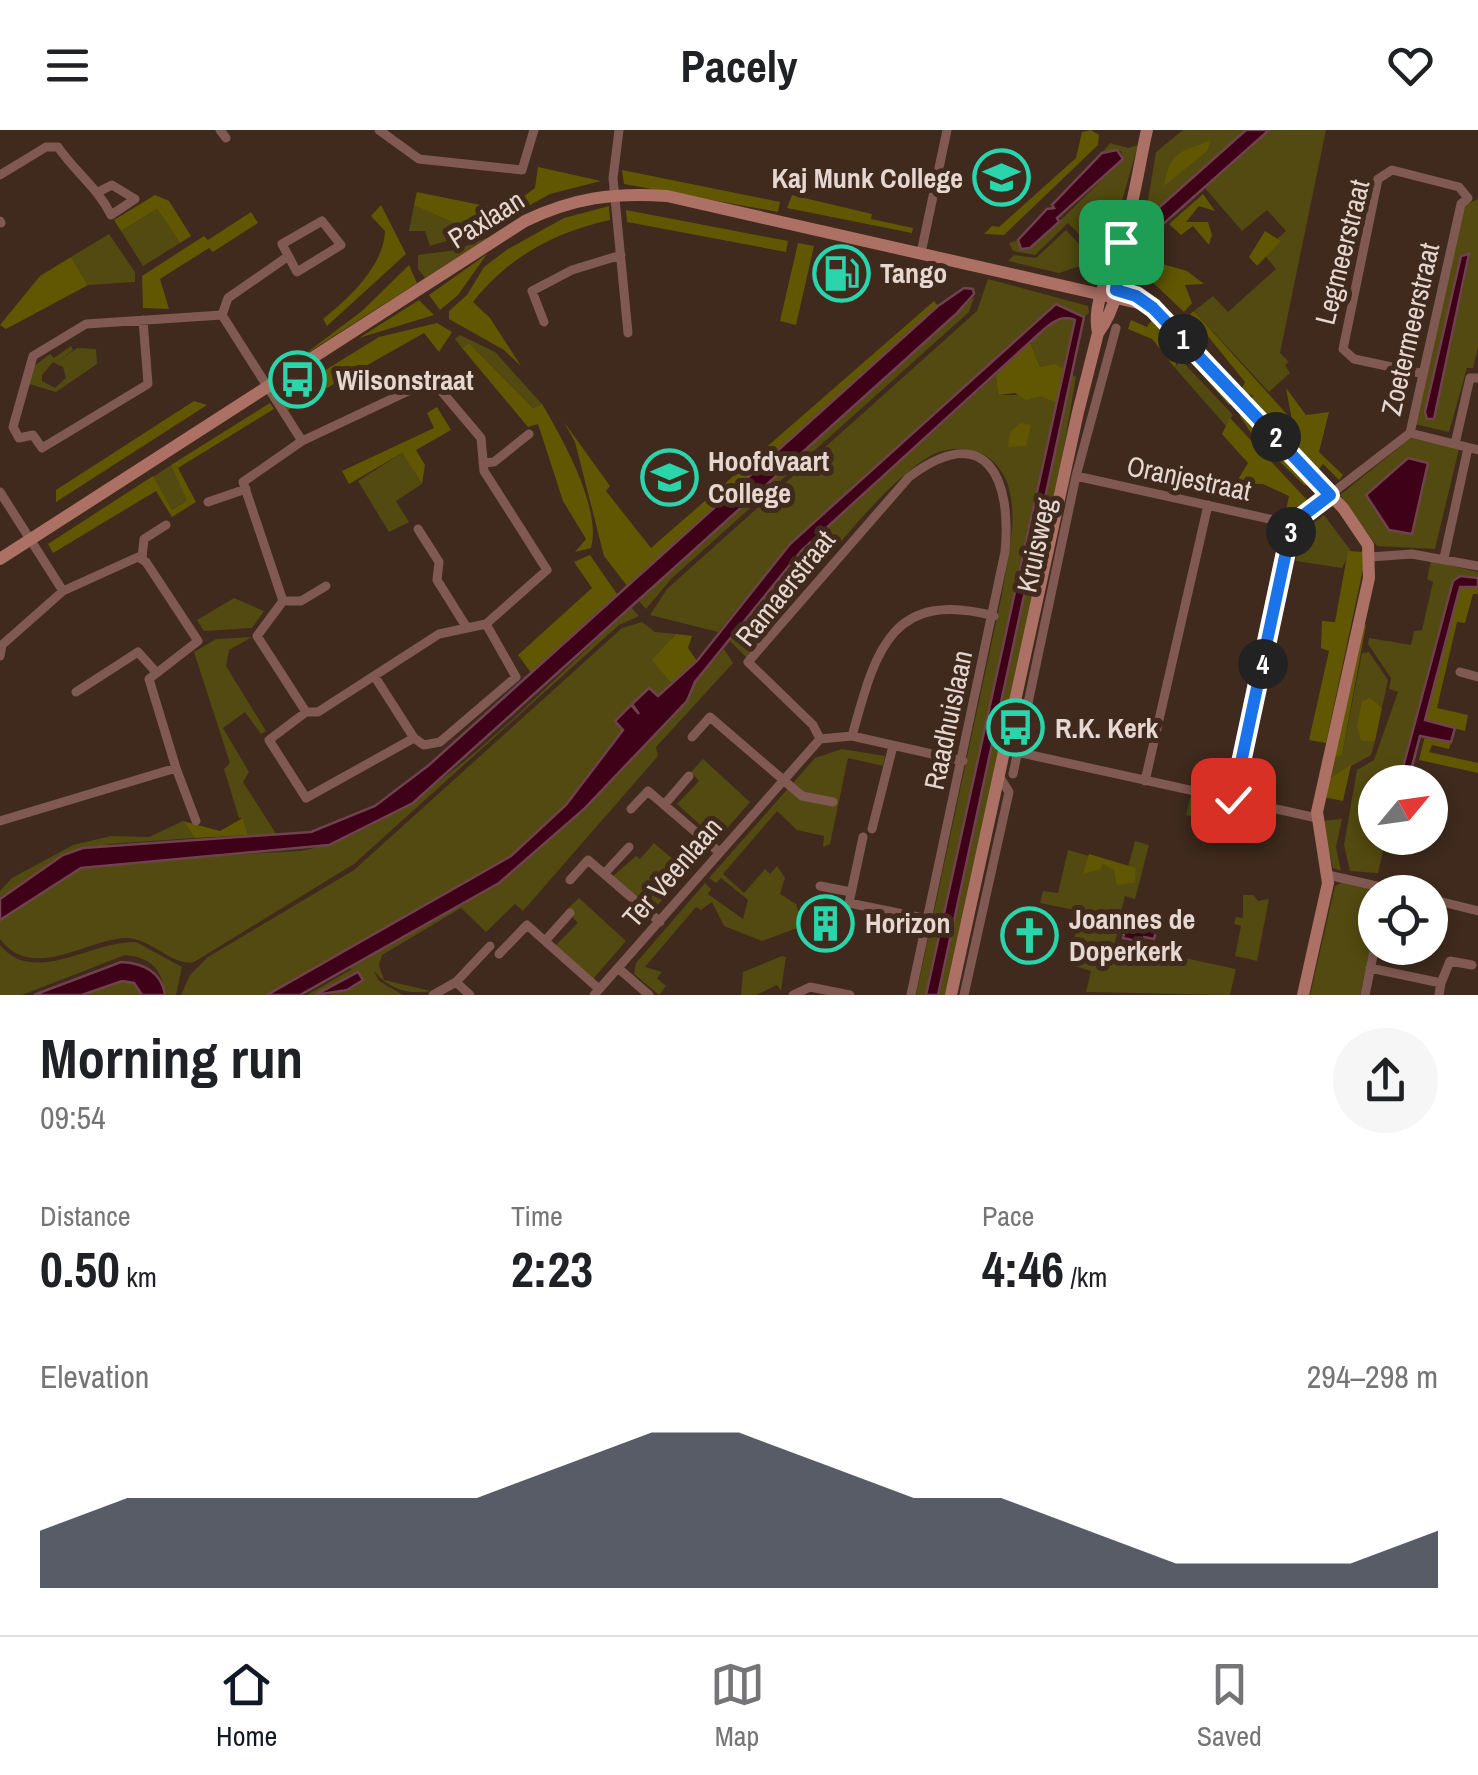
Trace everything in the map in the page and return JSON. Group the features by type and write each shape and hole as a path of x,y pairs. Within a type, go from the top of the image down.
{"street":[{"path":"379,130 419,159 522,170 534,130"},
{"path":"619,130 615,193 628,333"},
{"path":"921,252 947,130"},
{"name":"Kruisweg","path":"951,995 1006,775 1098,334 1095,320 1109,293 1146,130"},
{"path":"0,175 46,147 58,146 78,177 100,191"},
{"name":"Legmeerstraat","path":"1420,373 1354,359 1343,348 1378,179 1392,170 1459,187 1473,196"},
{"name":"Paxlaan","path":"0,559 524,221 578,199 615,193 667,196 1109,293 1148,305 1330,495"},
{"name":"Zoetermeerstraat","path":"1292,524 1410,433 1420,373 1461,204 1473,196"},
{"path":"322,221 341,246 297,272 288,257 282,244 322,221"},
{"path":"544,322 532,291 572,270 621,255"},
{"path":"222,316 228,298 288,257"},
{"path":"144,320 148,384 42,448 33,435 20,438 13,427 34,356 86,324 144,320 222,316"},
{"path":"222,316 302,441"},
{"name":"Kruisweg","path":"964,995 1009,792 1006,775 1016,752 1076,476 1116,328"},
{"path":"1455,444 1470,378 1478,378"},
{"path":"283,600 243,482 302,441 432,380 482,438 483,463 548,570 486,624 440,634 318,712 306,712 269,740 306,798 414,738"},
{"path":"1410,433 1473,448 1444,558"},
{"path":"483,463 494,462 528,434"},
{"name":"Ramaerstraat","path":"820,739 813,724 748,662 910,477 953,453 982,460"},
{"name":"Raadhuislaan","path":"911,995 1005,552 1007,502 1000,479 982,460"},
{"name":"Oranjestraat","path":"1076,476 1292,524"},
{"path":"208,502 246,489"},
{"path":"0,492 63,591"},
{"path":"1304,995 1328,875 1317,818 1370,556 1363,533 1330,495"},
{"path":"1145,781 1208,505"},
{"path":"166,524 144,538 142,558 198,641 156,672 149,684 196,821"},
{"path":"1233,800 1292,524"},
{"path":"418,529 438,562 438,580 467,628"},
{"path":"1370,556 1412,554 1478,566"},
{"path":"0,656 2,645 63,591 130,559 142,558"},
{"path":"283,600 300,602 326,586"},
{"path":"283,600 257,636 306,712"},
{"path":"852,736 873,661 895,632 941,609 966,609 994,616"},
{"path":"375,677 414,738 424,745 440,742 516,677 486,624"},
{"path":"76,692 138,652 145,654 156,672"},
{"path":"1460,672 1478,677"},
{"path":"692,737 710,717 802,796 833,802"},
{"path":"820,739 852,736 962,762"},
{"name":"Ter Veenlaan","path":"597,992 820,739"},
{"path":"872,829 893,746"},
{"path":"1016,752 1317,818"},
{"path":"0,821 176,768"},
{"path":"664,804 690,776"},
{"path":"632,810 648,791 719,852"},
{"path":"863,837 849,902 928,919"},
{"path":"604,874 629,847"},
{"path":"570,880 588,860 660,922"},
{"path":"1328,875 1358,883"},
{"path":"820,886 851,892"},
{"path":"1448,903 1478,910"},
{"path":"545,941 570,912"},
{"path":"500,954 528,925 597,992"},
{"path":"433,995 456,982 490,946"},
{"path":"1439,995 1450,961 1472,965"},
{"path":"1365,995 1371,965"},
{"path":"618,968 649,995"},
{"path":"1370,968 1441,983"},
{"path":"456,982 470,995"},
{"path":"793,995 810,987 850,995"}],"shaded area":[{"path":"1091,130 1099,135 1098,145 1004,235 984,234 992,226 999,227 1076,158 1082,132"},
{"path":"1183,130 1246,130 1155,212 1154,221 1143,230 1156,152"},
{"path":"1246,130 1269,130 1161,226 1157,225 1154,212"},
{"path":"1269,130 1326,130 1280,353 1289,362 1285,365 1290,373 1269,392 1194,311 1213,296 1228,312 1276,269 1262,252 1286,231 1267,210 1242,231 1205,188"},
{"path":"1211,140 1207,151 1164,186 1174,158"},
{"path":"1110,143 1128,148 1138,145 1105,260 1068,223 1035,255 1013,251 1009,243 1018,240 1021,249 1064,217 1123,159 1121,151 1102,153"},
{"path":"1117,150 1123,159 1057,218 1059,222 1030,248 1021,249 1018,240 1047,209 1054,208 1052,205 1102,153"},
{"path":"538,167 601,181 550,194 489,228 476,216 455,223 414,205 417,192 505,210 535,188"},
{"path":"622,170 780,202 778,212 624,184"},
{"path":"1203,194 1215,211 1199,206 1186,222 1208,222 1212,235 1209,245 1193,226 1181,235 1169,224"},
{"path":"155,195 169,201 191,236 180,243 157,209 121,231 114,220"},
{"path":"792,195 872,214 871,219 913,228 912,233 787,208"},
{"path":"1478,199 1478,347 1473,368 1467,368 1449,432 1414,424 1465,205","holes":["1470,256 1434,419 1425,412 1460,257"]},
{"path":"381,205 406,254 327,326 323,319 353,292 378,257 385,231 371,216"},
{"path":"414,205 476,216 489,228 430,246 425,231 409,231"},
{"path":"609,206 610,220 552,239 517,259 473,302 490,318 521,366 504,350 449,319 449,311 467,295 484,267 508,249 564,218"},
{"path":"157,209 180,243 143,266 121,231"},
{"path":"626,210 788,241 786,252 627,222"},
{"path":"251,212 258,223 160,279 169,309 143,308 142,276 204,236 208,240"},
{"path":"1066,230 1095,261 1059,273 1008,261 1014,255 1036,258"},
{"path":"1265,231 1281,241 1257,266 1249,257"},
{"path":"109,234 135,272 135,282 88,285 71,257"},
{"path":"489,237 425,278 418,269 418,255 456,250"},
{"path":"798,243 814,246 796,325 780,321"},
{"path":"487,254 458,295 440,310 429,295"},
{"path":"1469,254 1434,419 1427,419 1425,412 1461,256"},
{"path":"71,257 88,285 6,329 0,325 40,276"},
{"path":"1159,263 1187,271 1204,284 1185,285 1192,303 1184,312 1147,277"},
{"path":"409,265 417,283 301,357 362,311"},
{"path":"988,279 1088,306 1089,313 1084,317 1055,304 790,544 718,632 650,615 667,589 977,311"},
{"path":"964,288 973,289 974,294 956,314 413,803 329,845 81,868 0,920 0,899 63,855 83,848 311,832 375,806 429,765 938,306"},
{"path":"974,297 969,312 671,579 646,609 638,600"},
{"path":"419,300 434,315 359,338 411,305"},
{"path":"934,301 938,306 628,587 604,556 575,442 564,422 610,486 606,491 651,548"},
{"path":"1056,304 1084,317 938,995 926,995 1075,320 1068,318 1045,328 801,551 695,682 687,701 584,809 499,883 300,995 267,995 511,856 566,805 623,730 615,721 631,705 639,714 632,704 649,688 658,696 697,661 790,544"},
{"path":"1194,311 1292,420 1286,388 1306,415 1329,412 1319,452 1343,475 1339,480 1323,464 1305,486 1253,436 1240,416 1242,405 1254,396 1241,391 1245,382 1190,314"},
{"path":"1154,316 1180,348 1175,368 1152,339 1128,329 1131,320 1147,327"},
{"path":"1059,318 1075,320 1064,369 1055,365 1040,367 1030,342"},
{"path":"437,323 452,332 439,352 424,333 288,410 280,398 379,337"},
{"path":"1180,329 1194,333 1241,393 1229,405 1190,361 1193,358"},
{"path":"460,335 495,352 542,404 533,408 469,343 462,348 455,339"},
{"path":"1030,342 1040,367 1055,364 1064,369 1057,403 1040,396 1026,400 1015,393 998,395 996,375"},
{"path":"469,343 533,408 542,404 586,494 593,532 591,548 575,552 586,539 563,501 538,424 528,427 462,348"},
{"path":"71,346 73,350 58,361 77,348 96,349 97,364 56,392 29,384 34,366 50,354 54,358","holes":["53,362 63,367 66,378 55,388 42,381 42,375"]},
{"path":"1180,359 1233,415 1226,426 1175,368"},
{"path":"1071,374 1076,377 1058,483 946,995 938,995"},
{"path":"996,375 998,395 1040,395 1057,403 926,995 916,995 1008,559 1012,501 999,468 986,456 954,449 934,454 912,468 863,517 747,658 730,641 801,551"},
{"path":"194,401 207,405 56,502 56,490"},
{"path":"270,403 274,409 178,468 196,502 172,517 156,491 53,553 48,544 153,476 172,510 187,500 171,465"},
{"path":"437,407 451,430 416,450 425,465 422,484 402,453 349,484 342,471 434,428 427,413"},
{"path":"1230,418 1308,501 1306,504 1286,510 1289,496 1263,484 1236,483 1248,463 1222,434"},
{"path":"1020,423 1031,425 1026,446 1008,447 1010,432"},
{"path":"1411,438 1459,449 1435,549 1377,546 1340,495"},
{"path":"402,453 422,484 396,501 409,522 389,532 358,481"},
{"path":"1408,458 1428,463 1412,534 1389,530 1366,495"},
{"path":"171,465 188,499 172,510 153,477"},
{"path":"1324,515 1351,551 1342,568 1296,561 1299,535"},
{"path":"1348,551 1364,552 1363,569 1326,743 1309,740 1329,651 1321,648 1322,621 1335,622"},
{"path":"590,555 619,597 532,674 518,655 592,588 574,562"},
{"path":"1431,561 1478,572 1478,578 1467,576 1403,765 1366,765 1374,760 1398,692 1389,689 1391,678 1368,644 1369,638 1411,645 1414,631 1422,630 1433,582 1427,579"},
{"path":"1460,576 1478,578 1478,587 1460,587 1425,720 1455,728 1451,742 1420,736 1412,765 1404,765 1453,581"},
{"path":"1461,587 1478,587 1478,594 1473,594 1465,623 1457,622 1437,708 1468,715 1465,731 1425,721"},
{"path":"234,598 264,611 252,628 204,631 197,620"},
{"path":"631,607 639,616 619,625 354,864 194,962 177,960 133,939 108,941 42,958 13,951 0,939 0,920 81,868 102,862 301,851 345,837 390,815 477,751"},
{"path":"642,622 655,632 676,634 653,660 671,683 620,733 566,805 511,856 267,995 181,995 190,975 208,957 354,870 622,628"},
{"path":"1362,622 1366,625 1342,755 1332,758"},
{"path":"676,634 692,636 688,648 697,661 671,683 652,660"},
{"path":"252,637 229,650 226,666 266,731 261,734 245,712 223,728 249,772 243,782 277,835 248,835 243,818 239,818 224,769 230,763 194,652 216,639"},
{"path":"724,649 733,663 656,747 658,756 523,911 515,904 486,932 461,908 382,955 379,965 384,980 431,991 400,990 387,983 374,971 379,981 403,995 328,995 347,990 353,973 315,995 307,995 352,969 345,966 499,883 572,818 687,701 695,682"},
{"path":"1369,652 1388,680 1382,708 1371,698 1361,741 1375,741 1371,755 1327,780 1332,758 1342,755 1362,653"},
{"path":"1371,698 1382,708 1375,741 1361,741 1357,726 1362,701"},
{"path":"1425,736 1451,742 1449,749 1432,745 1429,752 1478,763 1478,773 1448,765 1419,760"},
{"path":"842,749 885,756 883,766 848,758 830,844 823,847 824,836 797,830 777,811 723,874 744,893 765,869 770,874 777,866 785,878 780,894 796,904 803,926 762,941 724,926 712,902 701,910 696,907 645,967 662,972 657,978 666,986 659,995 634,974 636,963 705,883 711,889 708,894 743,919 748,900 721,878 716,883 709,878 815,758"},
{"path":"703,759 750,802 717,840 677,804 699,781 691,772"},
{"path":"1351,765 1343,801 1323,797 1327,780"},
{"path":"1357,770 1358,855 1382,855 1378,873 1350,871 1344,845"},
{"path":"1190,798 1218,804 1214,822 1186,815"},
{"path":"243,818 248,835 195,838 183,821 220,831"},
{"path":"1342,819 1336,847 1341,871 1333,868 1321,821"},
{"path":"183,821 195,838 109,844 76,858 63,855 0,898 0,891 12,878 73,845 111,836 149,837"},
{"path":"1135,841 1149,845 1135,899 1125,896 1119,919 1040,903 1043,891 1058,893 1068,850 1128,867"},
{"path":"654,843 688,872 653,910 613,876 636,856 640,859"},
{"path":"1089,854 1136,868 1135,882 1117,885 1114,870 1102,863 1101,869 1083,874"},
{"path":"1343,882 1358,886 1358,965 1367,965 1360,995 1310,995 1335,886"},
{"path":"1243,895 1253,895 1258,901 1269,899 1257,961 1235,956 1241,926 1234,924 1236,917 1243,918"},
{"path":"579,898 626,941 593,979 556,945 578,923 566,910"},
{"path":"1080,915 1119,924 1115,943 1236,969 1230,995 1086,992 1091,971 1068,964"},
{"path":"1129,915 1158,922 1154,939 1144,937 1142,942 1123,938"},
{"path":"136,942 182,967 176,995 165,995 162,979 150,963 125,955 22,995 0,995 0,945 14,957 47,962"},
{"path":"786,957 781,991 777,985 756,995 741,995 743,972"},
{"path":"121,962 150,970 160,980 165,995 142,995 134,983 122,981 82,995 34,995"},
{"path":"358,972 363,980 347,990 315,995"},
{"path":"126,980 134,982 142,995 83,995"}],"place":[{"name":"Kaj Munk College","path":"1002,178"},
{"name":"Tango","path":"841,273"},
{"name":"Wilsonstraat","path":"297,380"},
{"name":"Hoofdvaart College","path":"669,477"},
{"name":"R.K. Kerk","path":"1016,728"},
{"name":"Horizon","path":"826,923"},
{"name":"Joannes de Doperkerk","path":"1030,935"}],"route":[{"path":"1121,242 1123,256 1116,290 1136,296 1153,308 1330,495 1292,524 1233,800"}]}
